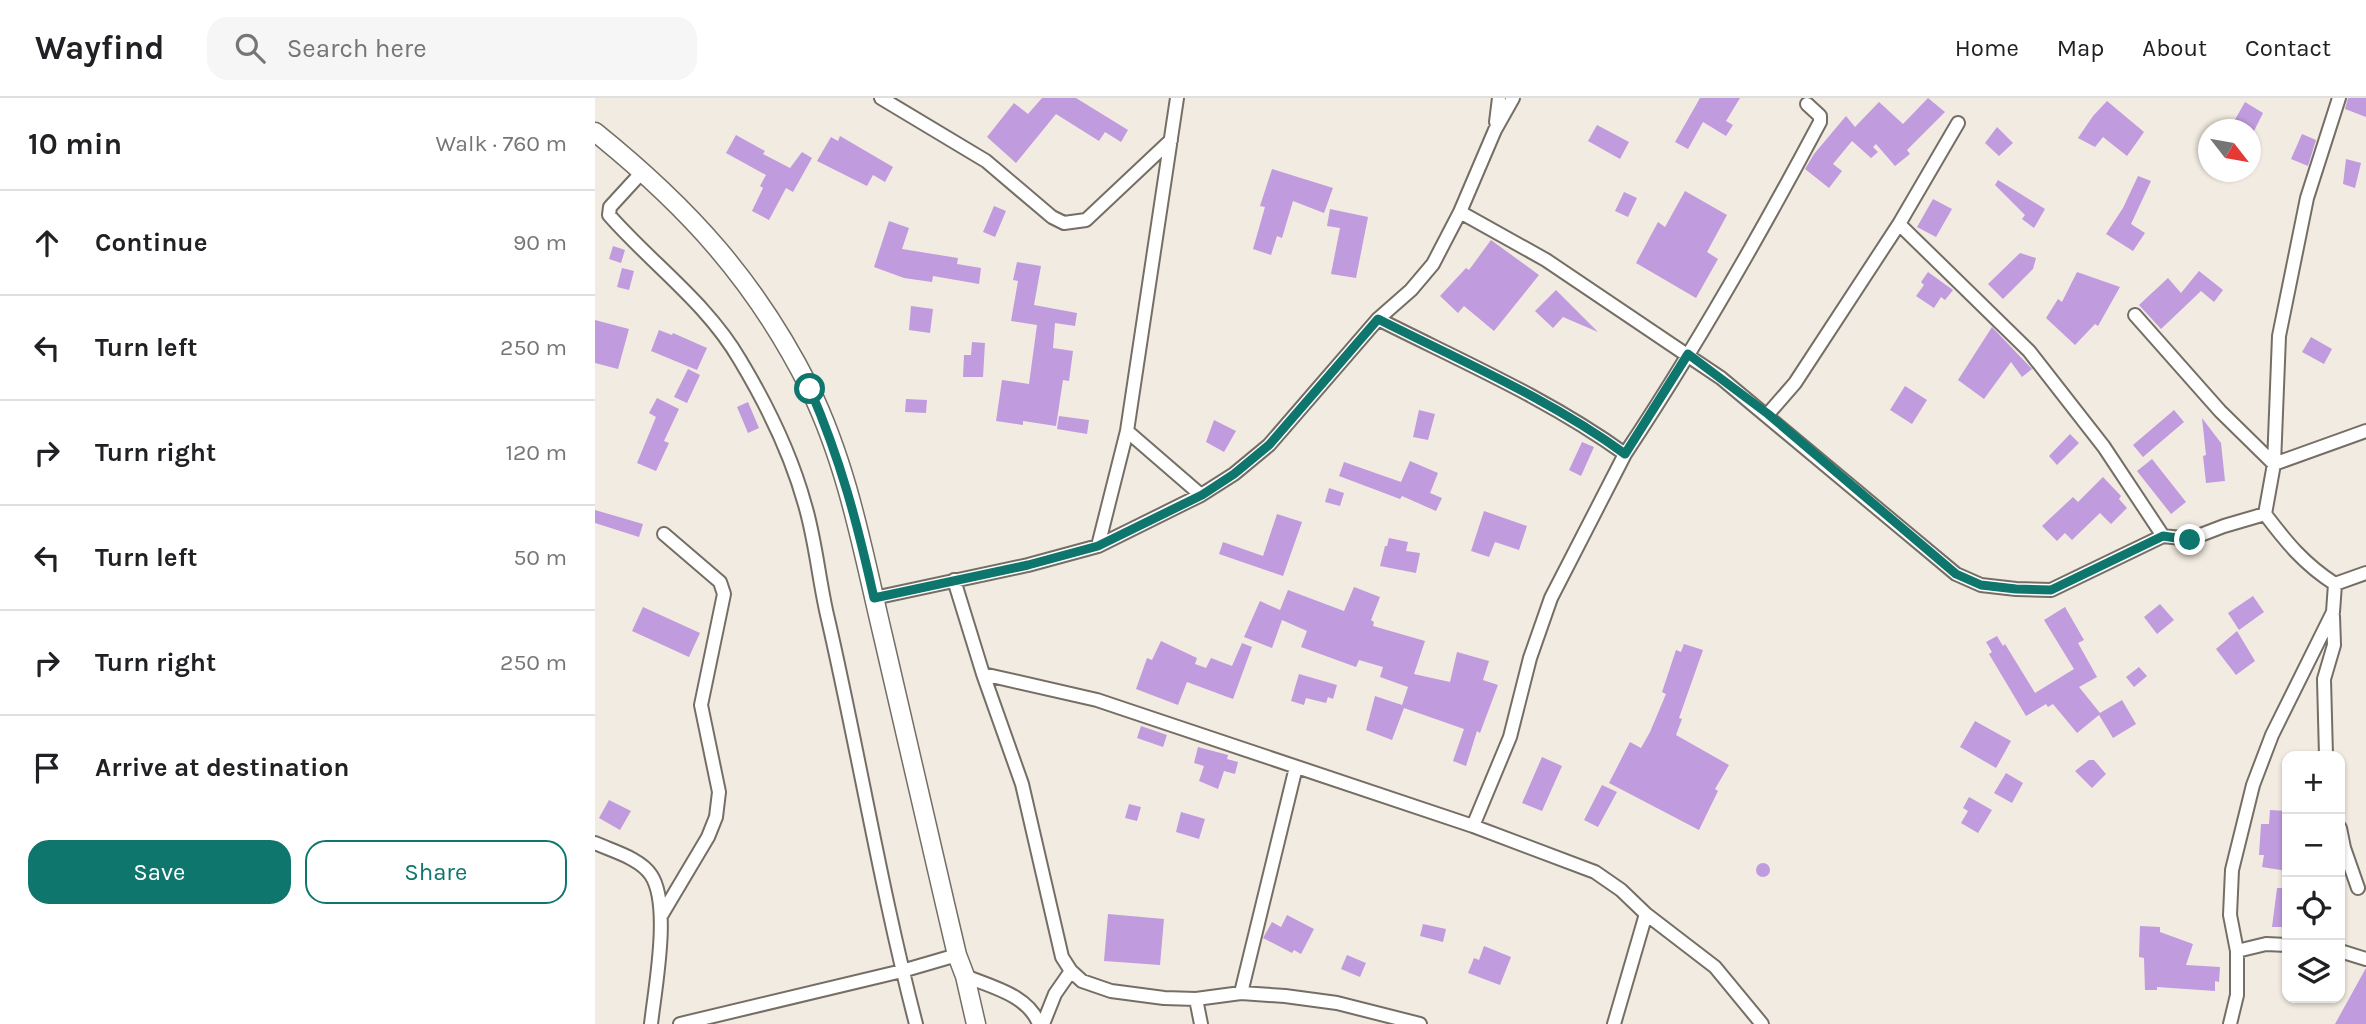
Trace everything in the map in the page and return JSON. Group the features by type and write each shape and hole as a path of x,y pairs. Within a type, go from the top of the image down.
{"main road":[{"path":"595,132 643,171 723,252 779,334 804,378 830,434 856,516 957,955 965,976 976,1024"}],"street":[{"path":"881,98 986,161 1052,217 1064,223 1086,220 1171,140"},
{"path":"1098,546 1127,431 1177,98"},
{"path":"1495,130 1499,98"},
{"path":"874,598 1028,565 1098,546 1202,495 1234,474 1269,445 1378,319 1411,290 1433,264 1460,212 1495,130 1513,98"},
{"path":"2335,584 2297,555 2265,514 2274,464 2279,336 2307,198 2339,98"},
{"path":"1473,826 1510,737 1530,658 1551,598 1625,454 1743,262 1820,122 1820,116 1806,100"},
{"path":"1768,414 1795,383 1899,224 1958,123"},
{"path":"643,171 610,207 609,215 717,326 740,359 780,436 794,470 806,508 852,724 880,875 916,1024"},
{"path":"1460,212 1546,260 1688,354 1768,414 1956,574 1981,585 2051,590 2163,536 2190,540 2265,514"},
{"path":"1899,224 2029,351 2104,447 2163,536"},
{"path":"2135,315 2220,411 2274,464"},
{"path":"1378,319 1521,391 1604,438 1625,454"},
{"path":"1127,431 1202,495"},
{"path":"2274,464 2366,431"},
{"path":"661,916 708,837 716,817 719,792 701,705 724,594 720,582 664,534"},
{"path":"2335,584 2366,573"},
{"path":"954,580 983,674 1022,784 1062,957 1071,971 1082,981 1111,991 1196,999 1241,993 1338,1003 1420,1024"},
{"path":"2326,751 2324,680 2334,645 2335,584"},
{"path":"2230,1024 2237,995 2237,951 2230,915 2232,870 2253,785 2273,736 2333,612"},
{"path":"983,674 1097,701 1473,826 1595,872 1715,967 1762,1024"},
{"path":"1241,993 1296,767"},
{"path":"595,843 638,863 651,874 657,889 661,916 651,1024"},
{"path":"2345,851 2358,888"},
{"path":"1614,1024 1646,914"},
{"path":"2237,951 2266,944 2282,945"},
{"path":"2345,953 2366,959"},
{"path":"680,1024 902,971 957,955"},
{"path":"1041,1024 1055,994 1071,971"},
{"path":"965,976 1012,995 1034,1010 1041,1024"},
{"path":"1196,999 1201,1024"}],"building":[{"path":"1042,98 1076,98 1128,130 1121,142 1105,132 1099,141 1056,114 1016,163 987,137 1014,103 1028,114"},
{"path":"1700,98 1740,98 1726,121 1733,125 1726,136 1703,122 1688,149 1675,142"},
{"path":"1928,98 1945,112 1907,150 1910,154 1895,166 1876,144 1873,147 1878,152 1871,158 1852,141 1833,164 1842,171 1829,188 1805,169 1846,116 1855,127 1879,102 1903,124"},
{"path":"2348,98 2366,98 2366,117 2345,109"},
{"path":"2107,101 2144,132 2127,156 2103,137 2095,147 2078,138"},
{"path":"2245,102 2263,113 2260,119 2235,119"},
{"path":"1597,125 1629,142 1620,159 1588,141"},
{"path":"1997,127 2013,143 1999,156 1985,143"},
{"path":"2302,134 2316,140 2308,166 2291,159"},
{"path":"736,135 765,151 763,154 790,168 802,152 812,158 793,192 786,188 769,220 752,211 766,175 726,153"},
{"path":"840,136 893,167 885,182 873,175 867,186 817,161 831,137 838,141"},
{"path":"2346,159 2361,163 2355,188 2343,184"},
{"path":"1272,169 1333,188 1324,213 1293,201 1282,238 1277,236 1271,255 1253,249 1265,207 1260,206"},
{"path":"2138,176 2151,181 2131,224 2145,233 2133,251 2106,234 2123,208"},
{"path":"1998,180 2045,209 2034,228 2022,219 2025,215 1995,185"},
{"path":"1685,191 1727,215 1707,252 1718,259 1696,298 1636,263 1658,222 1665,227"},
{"path":"1624,192 1637,198 1628,217 1615,211"},
{"path":"1933,199 1952,209 1936,237 1917,227"},
{"path":"994,206 1006,211 995,237 983,232"},
{"path":"1330,209 1368,217 1356,278 1331,274 1340,228 1327,226"},
{"path":"889,221 909,228 902,249 958,258 957,264 981,268 979,284 933,276 932,282 904,278 874,267"},
{"path":"1491,240 1539,275 1494,331 1464,306 1458,313 1440,296 1466,268 1469,270"},
{"path":"613,246 625,250 621,263 609,259"},
{"path":"2020,253 2036,258 2033,269 2003,299 1988,284"},
{"path":"1017,262 1041,266 1034,305 1077,313 1075,326 1055,323 1053,348 1073,351 1069,381 1063,380 1056,426 1023,421 1023,425 996,421 1002,380 1029,384 1037,325 1011,321 1018,281 1013,280"},
{"path":"622,268 634,271 629,290 617,287"},
{"path":"2199,271 2223,290 2214,302 2201,291 2161,329 2139,305 2168,278 2181,293"},
{"path":"1928,272 1953,290 1945,300 1941,297 1934,308 1916,296 1924,285 1921,282"},
{"path":"2077,272 2120,287 2098,326 2095,324 2075,345 2046,318 2058,299 2062,302"},
{"path":"1556,290 1598,332 1563,317 1553,328 1535,311"},
{"path":"911,306 933,309 930,333 909,330"},
{"path":"595,320 629,329 618,369 595,363"},
{"path":"1992,327 2032,369 2022,377 2011,362 1984,399 1958,380"},
{"path":"659,330 672,335 673,333 707,348 697,370 651,351"},
{"path":"2311,337 2332,349 2324,364 2302,352"},
{"path":"972,342 985,343 983,377 963,377 964,355 971,355"},
{"path":"688,369 700,375 687,403 674,397"},
{"path":"1905,386 1927,400 1912,424 1890,410"},
{"path":"657,398 679,409 664,441 669,443 656,471 637,463 656,417 649,413"},
{"path":"906,399 927,400 926,413 905,412"},
{"path":"748,402 759,428 748,433 737,407"},
{"path":"1419,410 1435,414 1428,440 1413,437"},
{"path":"2174,410 2184,422 2143,457 2133,445"},
{"path":"1059,416 1089,420 1087,434 1057,429"},
{"path":"2202,418 2221,443 2225,481 2206,483"},
{"path":"1214,420 1236,431 1224,452 1206,442"},
{"path":"2070,434 2079,443 2057,465 2049,456"},
{"path":"1582,442 1594,447 1581,476 1569,470"},
{"path":"2152,459 2186,502 2171,514 2137,471"},
{"path":"1410,461 1438,473 1430,493 1442,498 1436,511 1402,496 1400,499 1339,476 1344,462 1401,482"},
{"path":"2103,477 2121,496 2119,499 2127,508 2111,524 2100,513 2072,540 2065,533 2057,541 2042,526 2073,497 2078,502"},
{"path":"1329,488 1344,493 1340,506 1325,502"},
{"path":"595,510 643,524 639,537 595,523"},
{"path":"1484,511 1527,526 1519,550 1495,542 1489,557 1471,551"},
{"path":"1277,514 1302,522 1283,576 1219,554 1223,542 1263,556"},
{"path":"1389,538 1408,542 1406,551 1420,553 1416,573 1380,566"},
{"path":"1354,587 1380,597 1371,620 1374,622 1373,626 1425,641 1414,674 1450,682 1457,652 1489,661 1483,680 1498,685 1480,733 1477,731 1466,766 1453,761 1464,729 1404,708 1392,740 1366,730 1375,696 1402,705 1408,687 1380,677 1383,667 1359,660 1356,667 1301,647 1307,631 1282,620 1272,648 1244,637 1260,601 1280,610 1288,590 1344,611"},
{"path":"2253,596 2264,612 2239,630 2228,613"},
{"path":"2160,604 2174,620 2157,634 2144,617"},
{"path":"643,607 700,633 689,657 632,631"},
{"path":"2065,607 2084,640 2078,643 2097,677 2079,687 2100,713 2122,700 2136,724 2113,738 2099,715 2077,733 2053,704 2048,707 2046,704 2026,716 1989,654 1992,652 1986,642 1997,636 2003,646 2005,644 2035,693 2074,669 2044,620"},
{"path":"2237,631 2255,661 2236,675 2216,649"},
{"path":"1161,641 1197,658 1195,664 1206,668 1211,658 1232,666 1242,643 1252,647 1233,699 1187,682 1178,705 1136,689 1147,658 1152,660"},
{"path":"1684,644 1703,650 1679,718 1682,719 1676,735 1729,765 1715,789 1718,791 1699,830 1609,783 1630,742 1641,748 1650,732 1666,694 1662,692 1676,650 1681,652"},
{"path":"2139,667 2147,676 2134,687 2126,677"},
{"path":"1299,674 1337,685 1333,699 1328,697 1326,703 1306,698 1304,705 1291,701"},
{"path":"1975,721 2011,741 1996,768 1960,747"},
{"path":"1141,726 1167,735 1163,747 1137,738"},
{"path":"1198,747 1228,755 1227,759 1238,762 1235,774 1224,771 1218,789 1199,781 1204,766 1194,763"},
{"path":"1542,757 1562,766 1542,811 1522,803"},
{"path":"2089,760 2094,760 2106,774 2092,788 2075,771"},
{"path":"2006,773 2023,783 2012,803 1994,793"},
{"path":"1602,785 1617,792 1598,827 1584,820"},
{"path":"1969,797 1992,810 1978,833 1961,823 1968,811 1963,808"},
{"path":"609,800 631,811 620,830 599,818"},
{"path":"1129,804 1141,807 1137,821 1125,818"},
{"path":"2270,810 2282,811 2282,870 2262,867 2264,855 2259,855 2261,824 2269,824"},
{"path":"1181,812 1205,819 1199,839 1176,832"},
{"path":"1760,863 1766,863 1770,870 1766,877 1760,877 1756,873 1756,867"},
{"path":"2277,888 2282,888 2282,927 2272,927"},
{"path":"1108,914 1164,919 1160,965 1104,961"},
{"path":"1287,915 1314,929 1301,954 1294,950 1292,953 1263,938 1272,922 1281,927"},
{"path":"1423,924 1446,929 1443,942 1420,936"},
{"path":"2140,926 2160,927 2160,932 2193,944 2186,965 2220,967 2215,991 2157,987 2157,990 2145,990 2144,958 2139,957"},
{"path":"1484,946 1511,957 1500,985 1468,973 1474,958 1479,960"},
{"path":"1347,955 1366,963 1360,977 1341,969"},
{"path":"2366,968 2366,1024 2335,1024"}],"route":[{"path":"810,389 830,434 845,479 874,598 1028,565 1098,546 1202,495 1234,474 1269,445 1378,319 1521,391 1604,438 1625,454 1688,354 1768,414 1956,574 1981,585 2051,590 2163,536 2190,540"}]}
